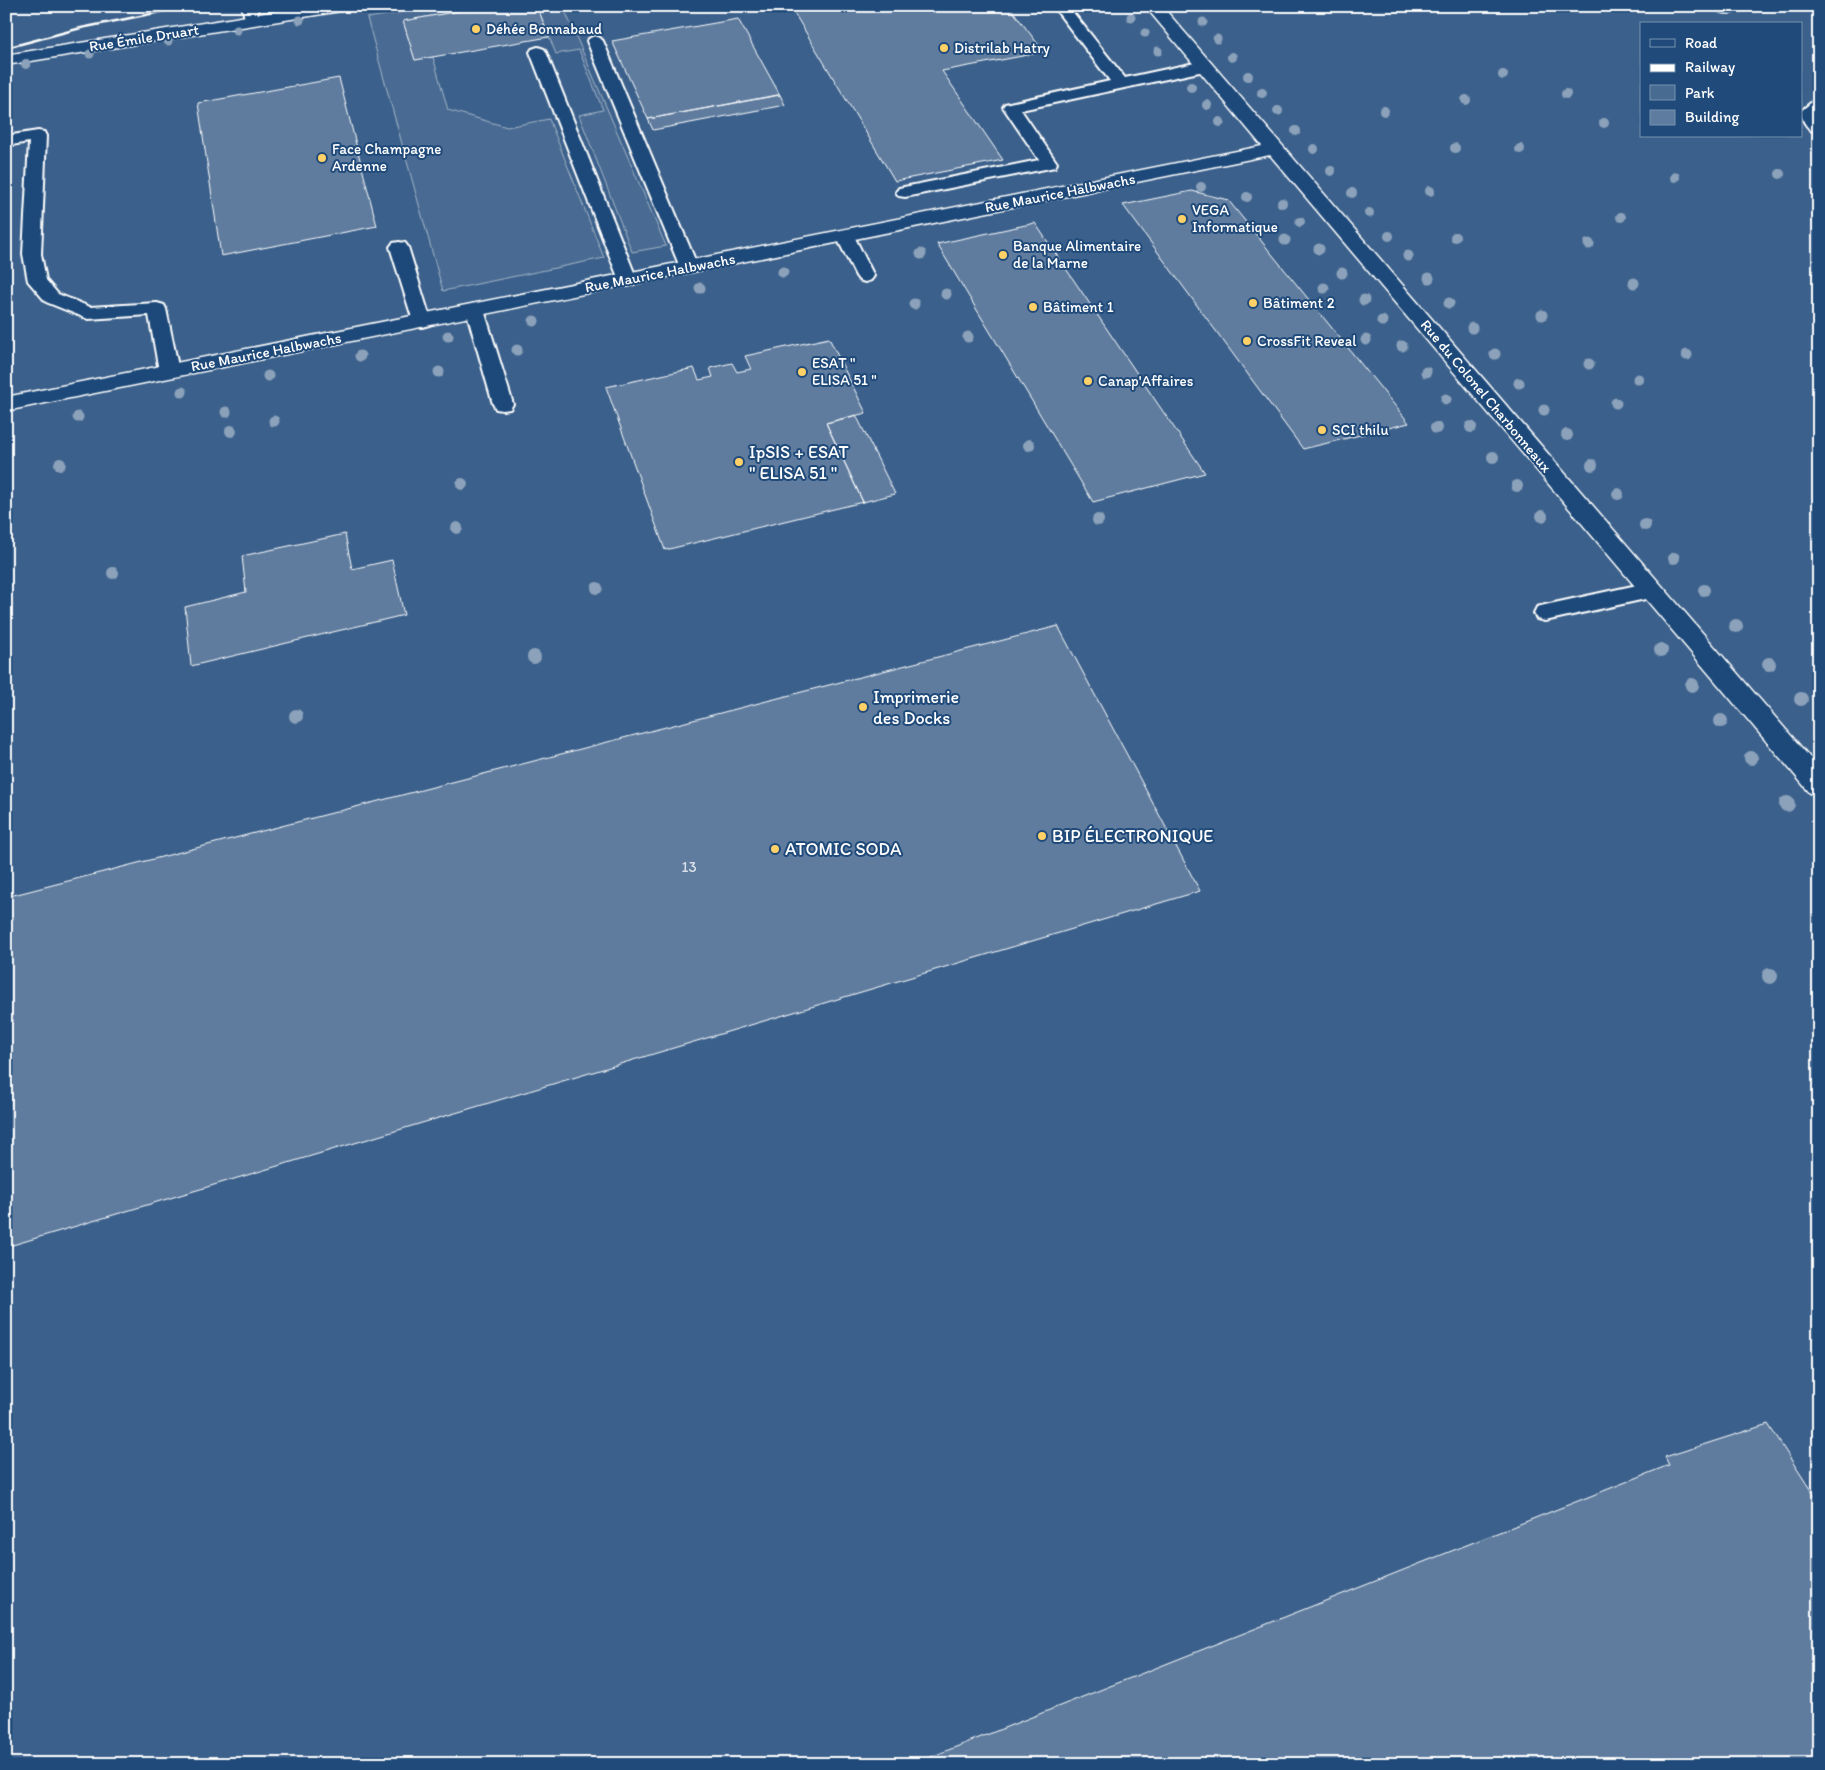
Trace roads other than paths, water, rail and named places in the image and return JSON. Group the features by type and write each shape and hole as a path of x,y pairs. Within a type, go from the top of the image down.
{"street":[{"name":"Rue Émile Druart","path":"6,47 253,10 341,6"},
{"name":"Rue du Colonel Charbonneaux","path":"1153,6 1819,786"},
{"name":"Rue Émile Druart","path":"6,60 253,10"},
{"name":"Rue Maurice Halbwachs","path":"6,404 1275,148"}],"lane":[{"path":"1060,6 1121,84"},
{"path":"1720,6 1724,9 1742,6"},
{"path":"595,41 689,267"},
{"path":"538,52 628,280"},
{"path":"905,192 1049,163 1011,107 1204,66"},
{"path":"1819,104 1808,114 1819,129"},
{"name":"Rue Maurice Halbwachs","path":"6,141 38,136 32,254 37,281 52,298 88,312 157,310 169,371"},
{"path":"845,236 865,276"},
{"path":"400,246 422,321"},
{"path":"475,310 503,404"},
{"path":"1545,613 1651,590"}],"railway":[{"path":"6,48 81,28 190,6"}],"place":[{"name":"Déhée Bonnabaud","path":"476,29"},
{"name":"Distrilab Hatry","path":"944,48"},
{"name":"Face Champagne Ardenne","path":"322,158"},
{"name":"VEGA Informatique","path":"1182,219"},
{"name":"Banque Alimentaire de la Marne","path":"1003,255"},
{"name":"Bâtiment 2","path":"1253,303"},
{"name":"Bâtiment 1","path":"1033,307"},
{"name":"CrossFit Reveal","path":"1247,341"},
{"name":"ESAT \" ELISA 51 \"","path":"802,372"},
{"name":"Canap'Affaires","path":"1088,381"},
{"name":"SCI thilu","path":"1322,430"},
{"name":"IpSIS + ESAT \" ELISA 51 \"","path":"739,462"},
{"name":"Imprimerie des Docks","path":"863,707"},
{"name":"BIP ÉLECTRONIQUE","path":"1042,836"},
{"name":"ATOMIC SODA","path":"775,849"}]}
